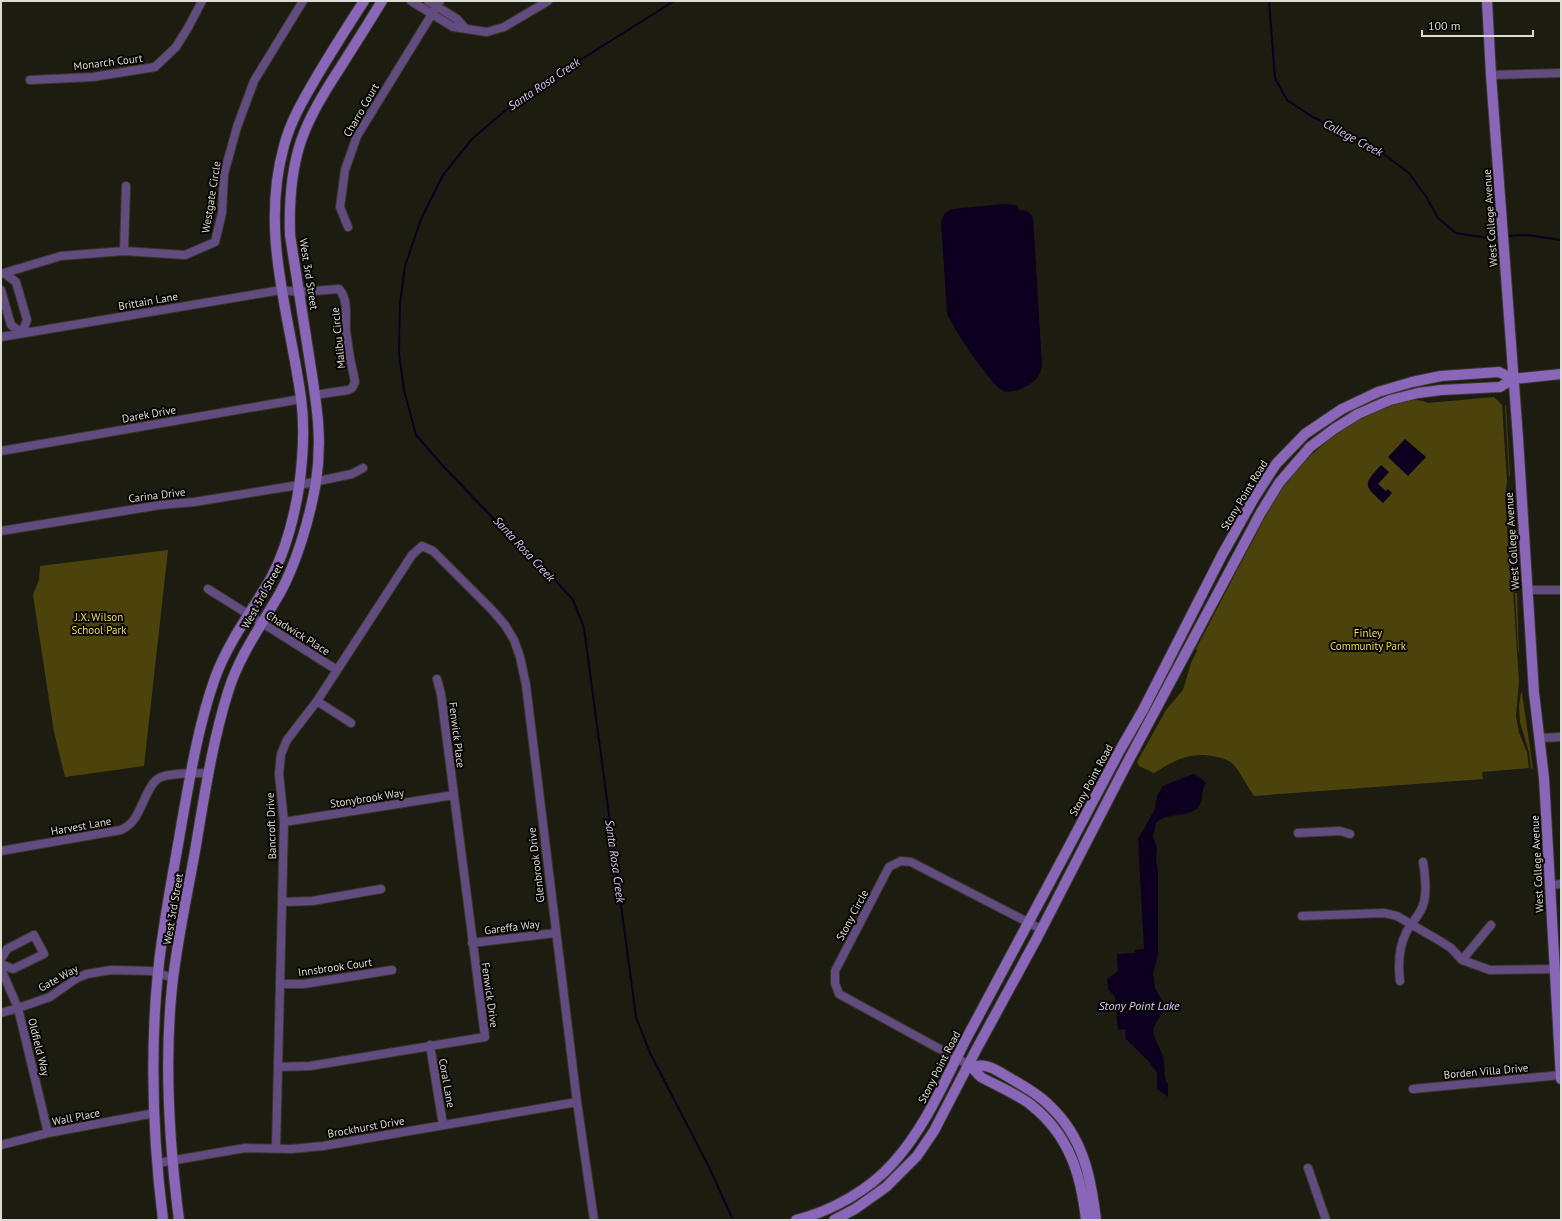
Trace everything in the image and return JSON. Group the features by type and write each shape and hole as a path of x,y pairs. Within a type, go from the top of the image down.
{"main road":[{"name":"West 3rd Street","path":"163,1220 158,1164 153,1057 158,972 167,908 191,774 198,738 215,676 230,646 271,576 280,557 290,528 299,485 303,438 301,399 282,290 274,227 276,187 289,128 306,95 364,1"},
{"name":"West 3rd Street","path":"179,1220 172,1162 168,1087 169,1033 173,978 217,729 229,690 243,654 281,591 294,562 311,506 316,481 320,430 290,235 289,208 293,177 301,142 309,122 324,94 382,1"},
{"name":"West College Avenue","path":"1487,1 1491,76 1514,379 1534,693 1544,778 1560,1035 1561,1079"},
{"name":"Stony Point Road","path":"796,1220 826,1210 851,1197 872,1183 908,1146 925,1121 956,1059 1120,750 1143,710 1222,555 1254,498 1276,464 1305,434 1342,409 1378,392 1412,382 1441,376 1499,372 1514,379"},
{"path":"834,1220 855,1209 886,1187 917,1156 934,1131 971,1066 1125,767 1260,514 1279,483 1310,447 1334,429 1364,412 1390,400 1418,393 1500,386 1514,379 1561,374"},
{"path":"1364,412 1364,408 1367,404 1405,389 1412,382"},
{"path":"971,1066 980,1077 1030,1105 1059,1133 1070,1152 1077,1171 1084,1201 1086,1220"},
{"path":"971,1066 988,1066 1016,1082 1050,1106 1068,1126 1088,1169 1096,1220"}],"street":[{"name":"Monarch Court","path":"30,80 93,77 155,67 176,47 202,1"},
{"name":"Westgate Circle","path":"2,276 60,256 124,251 185,254 215,242 222,213 224,174 237,127 254,80 303,1"},
{"path":"410,1 453,27 487,32 504,28 548,1"},
{"path":"428,1 438,4 457,19 465,28"},
{"name":"Charro Court","path":"348,227 340,207 345,170 357,136 438,4"},
{"path":"1491,76 1561,73"},
{"path":"124,251 126,186"},
{"path":"1,290 11,325 22,333 27,320 16,282 2,276"},
{"name":"Malibu Circle","path":"299,292 340,289 345,299 346,330 351,366 355,382 352,388 348,390 315,395"},
{"name":"Brittain Lane","path":"1,337 282,290 299,292"},
{"name":"Darek Drive","path":"1,451 301,399"},
{"name":"Carina Drive","path":"1,530 299,485 352,474 363,468"},
{"name":"Bancroft Drive","path":"276,1148 284,822 279,774 281,754 287,740 317,701 412,555 422,546"},
{"name":"Glenbrook Drive","path":"422,546 433,551 492,610 514,640 520,657 526,685 576,1102 594,1220"},
{"name":"Chadwick Place","path":"208,588 337,670"},
{"path":"1528,590 1561,590"},
{"name":"Fenwick Place","path":"437,679 441,694 454,795"},
{"path":"317,701 351,723"},
{"path":"1540,738 1561,737"},
{"name":"Harvest Lane","path":"1,850 121,830 128,826 135,818 153,783 158,778 172,775 209,773"},
{"name":"Stonybrook Way","path":"284,822 454,795"},
{"name":"Fenwick Drive","path":"278,1067 310,1066 485,1037 454,795"},
{"path":"1298,833 1340,830 1350,834"},
{"name":"Stony Circle","path":"971,1066 839,994 835,983 835,971 889,867 901,861 911,862 1041,929"},
{"path":"1400,981 1400,951 1406,933 1420,914 1424,901 1425,878 1423,862"},
{"path":"1550,885 1561,884"},
{"path":"282,902 312,901 381,889"},
{"path":"1302,916 1384,912 1397,916 1451,948 1462,960 1490,970 1556,969"},
{"path":"1462,960 1492,925"},
{"name":"Gareffa Way","path":"472,943 555,933"},
{"path":"1,959 7,949 34,935 44,954 13,969 1,964"},
{"name":"Oldfield Way","path":"1,969 18,1008 48,1133"},
{"name":"Gate Way","path":"1,1013 50,997 77,978 87,974 111,970 158,972 173,978"},
{"name":"Innsbrook Court","path":"280,984 304,984 392,970"},
{"name":"Coral Lane","path":"430,1045 443,1125"},
{"name":"Borden Villa Drive","path":"1413,1088 1561,1075"},
{"name":"Brockhurst Drive","path":"158,1164 245,1148 291,1149 322,1146 576,1102"},
{"name":"Wall Place","path":"1,1145 48,1133 156,1113"},
{"path":"1308,1168 1326,1220"}],"green space":[{"name":"Finley Community Park","path":"1494,397 1502,405 1507,482 1505,496 1519,681 1516,716 1519,733 1527,752 1529,768 1482,772 1483,779 1254,796 1234,765 1219,757 1208,755 1191,756 1169,764 1154,773 1139,766 1137,762 1166,710 1183,690 1191,663 1197,651 1196,649 1267,513 1286,484 1309,457 1350,425 1382,409 1405,401 1416,400 1428,403"},
{"path":"1506,405 1510,476 1509,476"},
{"name":"J.X. Wilson School Park","path":"168,550 144,766 65,777 54,732 33,595 39,580 40,566"},
{"path":"1515,593 1517,593 1519,655 1518,649"},
{"path":"1521,693 1533,769 1531,768 1529,752 1520,722 1519,706"}],"water":[{"path":"1004,204 1017,205 1019,210 1027,211 1033,217 1042,365 1038,377 1033,382 1021,389 1010,392 1003,391 995,385 966,347 948,316 941,224 944,215 952,209"},
{"path":"1405,439 1426,457 1408,476 1388,457"},
{"path":"1381,465 1389,472 1378,484 1386,491 1388,489 1392,493 1383,503 1372,492 1368,485 1368,481"},
{"name":"Stony Point Lake","path":"1193,774 1198,776 1206,783 1199,806 1192,812 1163,818 1156,823 1153,836 1157,848 1156,861 1158,868 1158,954 1153,974 1155,988 1164,1004 1164,1012 1158,1019 1153,1030 1155,1039 1163,1057 1166,1082 1168,1083 1168,1097 1157,1089 1157,1073 1150,1063 1126,1039 1125,1029 1118,1030 1115,997 1108,989 1107,979 1118,971 1117,954 1135,953 1135,950 1144,949 1138,839 1155,809 1157,796 1163,786"}],"waterway":[{"name":"Santa Rosa Creek","path":"674,1 520,98 472,139 443,175 421,219 405,266 400,303 399,354 404,390 416,435 443,466 546,570 573,600 584,628 636,1017 650,1053 709,1167 733,1220"},
{"name":"College Creek","path":"1269,1 1275,78 1287,100 1311,116 1374,147 1409,173 1427,198 1438,218 1456,233 1488,238 1500,237"},
{"name":"College Creek","path":"1507,236 1527,235 1561,240"}]}
